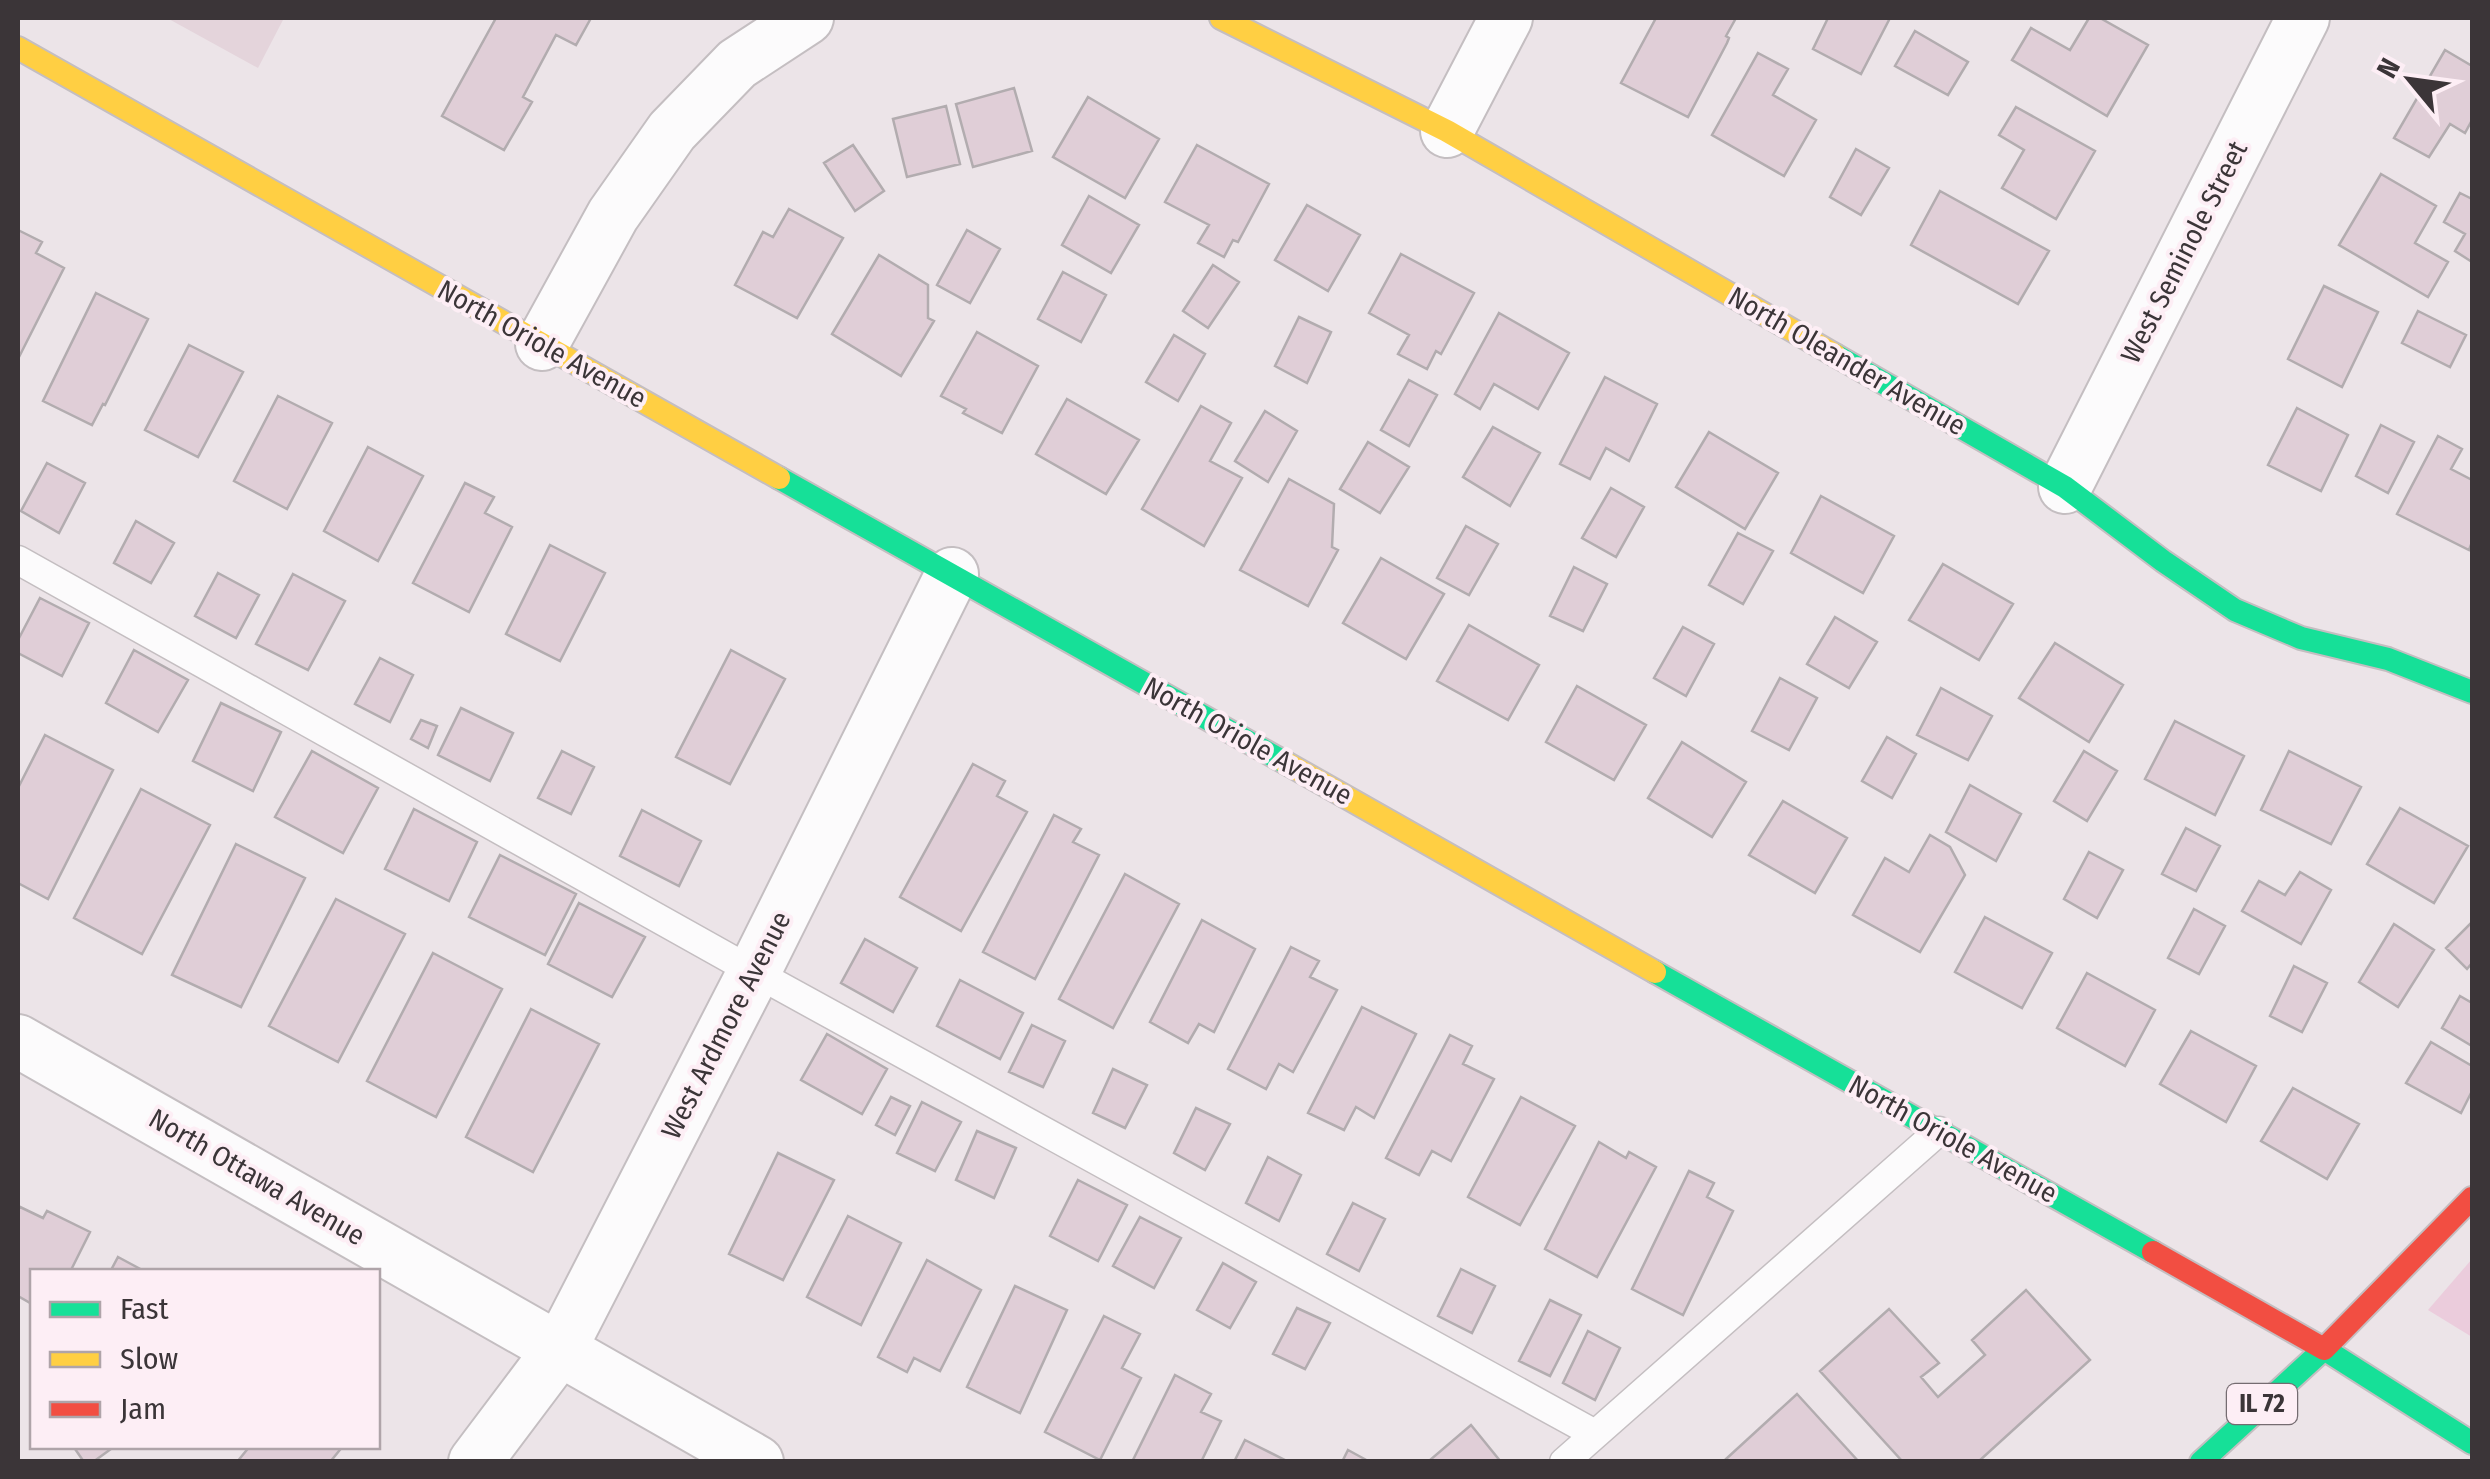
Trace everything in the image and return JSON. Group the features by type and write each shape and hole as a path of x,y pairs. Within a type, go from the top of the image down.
{"street":[{"path":"542,344 613,216 672,131 737,64 807,18"},
{"name":"North Oleander Avenue","path":"1221,18 1447,132 2064,487 2235,610 2301,638 2388,659 2472,692"},
{"path":"1447,132 1506,18"},
{"name":"West Seminole Street","path":"2064,487 2303,18"},
{"name":"North Oriole Avenue","path":"18,48 2324,1349 2468,1441"},
{"name":"West Ardmore Avenue","path":"476,1462 560,1349 952,574"},
{"name":"North Ottawa Avenue","path":"18,1040 758,1462"},
{"path":"2324,1349 2472,1198"},
{"name":"IL 72","path":"2201,1462 2324,1349"}],"lane":[{"path":"18,560 754,972 1594,1434"},
{"path":"1564,1462 1939,1131"}],"shaded area":[{"path":"167,18 284,18 258,68"},
{"path":"2472,1259 2472,1337 2428,1310"}],"building":[{"path":"496,18 591,18 576,45 556,35 523,97 532,102 504,150 442,116"},
{"path":"1656,18 1736,18 1688,117 1621,83"},
{"path":"1828,18 1890,18 1861,74 1813,49"},
{"path":"2089,18 2100,18 2148,45 2107,116 2012,60 2031,28 2070,50"},
{"path":"1915,31 1968,62 1948,95 1895,66"},
{"path":"2445,50 2472,66 2472,120 2465,133 2450,124 2429,157 2394,138"},
{"path":"1758,53 1788,69 1773,95 1816,120 1784,176 1712,135"},
{"path":"1014,88 1032,151 973,167 956,104"},
{"path":"1088,97 1159,139 1125,198 1053,157"},
{"path":"946,106 960,164 907,177 893,119"},
{"path":"2016,107 2095,151 2056,219 2002,188 2024,150 1999,135"},
{"path":"853,145 884,191 855,211 824,163"},
{"path":"1197,145 1269,184 1238,242 1233,240 1224,257 1198,243 1209,225 1165,202"},
{"path":"1856,149 1889,168 1861,215 1830,197"},
{"path":"2381,174 2436,206 2415,243 2448,262 2428,297 2339,245"},
{"path":"1940,191 2049,251 2018,304 1911,245"},
{"path":"2460,193 2472,199 2472,262 2455,251 2465,234 2444,222"},
{"path":"1089,196 1139,225 1111,273 1062,245"},
{"path":"1307,205 1360,235 1328,291 1275,260"},
{"path":"789,209 843,238 797,318 735,285 763,232 773,237"},
{"path":"18,230 42,242 36,253 64,268 18,359"},
{"path":"967,230 1000,249 970,303 937,285"},
{"path":"1401,254 1474,293 1441,354 1436,351 1427,369 1398,354 1409,335 1369,313"},
{"path":"879,255 928,285 928,318 934,321 901,376 832,334"},
{"path":"1213,265 1239,282 1208,328 1183,311"},
{"path":"1063,272 1106,295 1081,342 1038,319"},
{"path":"2324,286 2378,312 2342,387 2288,359"},
{"path":"96,293 148,319 92,425 43,401"},
{"path":"2418,311 2466,335 2450,367 2402,343"},
{"path":"1499,313 1569,353 1538,409 1494,384 1480,409 1455,394"},
{"path":"1299,317 1331,332 1307,383 1275,366"},
{"path":"977,332 1038,366 1002,433 963,413 966,409 941,396"},
{"path":"1174,335 1205,354 1178,401 1146,382"},
{"path":"189,345 243,372 198,457 145,430"},
{"path":"1605,377 1657,404 1629,461 1606,448 1590,479 1560,464"},
{"path":"1409,380 1437,395 1409,446 1381,430"},
{"path":"278,396 332,423 287,509 234,481"},
{"path":"1067,399 1139,440 1106,494 1036,454"},
{"path":"1201,406 1231,423 1210,461 1242,478 1204,546 1142,509"},
{"path":"2297,408 2348,435 2321,491 2268,465"},
{"path":"1265,411 1297,431 1268,482 1235,461"},
{"path":"2381,425 2414,442 2388,493 2356,476"},
{"path":"1493,427 1540,453 1510,506 1463,477"},
{"path":"1709,432 1778,473 1745,529 1676,487"},
{"path":"2438,436 2462,449 2451,469 2472,480 2469,550 2397,514"},
{"path":"1368,442 1409,467 1380,513 1340,489"},
{"path":"368,447 423,476 378,561 324,531"},
{"path":"47,463 85,483 59,533 21,511"},
{"path":"1289,479 1334,504 1332,547 1338,550 1308,606 1240,570"},
{"path":"465,483 494,497 485,513 512,527 469,612 413,583"},
{"path":"1611,488 1644,507 1616,557 1582,538"},
{"path":"1821,496 1894,536 1863,593 1791,553"},
{"path":"136,521 174,543 151,583 114,563"},
{"path":"1466,526 1498,544 1469,595 1437,578"},
{"path":"1738,533 1773,551 1743,604 1709,585"},
{"path":"550,545 605,573 560,661 506,634"},
{"path":"1381,558 1444,594 1406,659 1343,623"},
{"path":"1943,564 2013,604 1979,660 1909,620"},
{"path":"1574,567 1607,584 1583,631 1550,616"},
{"path":"218,573 259,595 236,638 195,616"},
{"path":"293,574 345,601 308,670 256,644"},
{"path":"40,598 89,623 62,676 18,653 18,640"},
{"path":"1835,617 1877,642 1849,688 1807,664"},
{"path":"1469,625 1539,665 1508,720 1437,681"},
{"path":"1683,627 1714,644 1686,696 1654,678"},
{"path":"2055,643 2123,685 2089,742 2019,698"},
{"path":"134,650 188,680 158,732 106,703"},
{"path":"731,650 785,679 730,784 676,757"},
{"path":"380,658 413,675 390,722 355,704"},
{"path":"1780,678 1817,698 1789,750 1752,731"},
{"path":"1577,686 1646,725 1614,780 1546,742"},
{"path":"1941,688 1992,716 1968,760 1917,735"},
{"path":"221,703 281,732 253,791 193,761"},
{"path":"461,708 513,733 490,781 438,755"},
{"path":"421,720 437,726 428,748 411,739"},
{"path":"2175,721 2244,756 2215,815 2145,779"},
{"path":"45,735 113,770 48,899 18,883 18,788"},
{"path":"1887,737 1916,754 1892,798 1862,781"},
{"path":"1682,742 1746,782 1712,837 1648,798"},
{"path":"312,751 378,788 343,853 275,817"},
{"path":"562,751 594,767 571,814 538,798"},
{"path":"2084,751 2117,771 2087,821 2054,801"},
{"path":"2289,751 2361,787 2331,844 2261,810"},
{"path":"973,764 1005,781 997,796 1027,812 961,931 900,897"},
{"path":"1970,785 2021,814 1996,861 1946,832"},
{"path":"141,789 210,825 142,954 74,918"},
{"path":"1783,801 1847,838 1815,893 1749,855"},
{"path":"2400,808 2468,846 2434,903 2367,864"},
{"path":"414,809 477,842 449,901 385,869"},
{"path":"642,810 701,841 679,886 620,856"},
{"path":"1054,815 1081,829 1073,842 1099,855 1035,979 983,952"},
{"path":"2186,828 2220,846 2196,891 2162,874"},
{"path":"1930,835 1950,847 1965,875 1920,952 1853,915 1885,858 1909,872"},
{"path":"236,844 305,878 241,1007 172,975"},
{"path":"2089,852 2123,870 2097,918 2064,899"},
{"path":"500,855 576,894 545,955 469,917"},
{"path":"2300,872 2331,890 2301,944 2242,911 2259,881 2285,895"},
{"path":"1125,874 1179,904 1113,1028 1059,999"},
{"path":"336,899 405,934 338,1062 269,1026"},
{"path":"579,903 645,937 612,997 548,964"},
{"path":"2194,909 2225,926 2199,974 2168,958"},
{"path":"1985,917 2052,953 2022,1008 1955,972"},
{"path":"1202,920 1255,949 1214,1032 1199,1024 1188,1043 1150,1022"},
{"path":"2472,922 2472,963 2467,969 2446,948"},
{"path":"2394,924 2434,950 2398,1007 2359,982"},
{"path":"865,939 917,968 893,1012 841,983"},
{"path":"1291,947 1319,961 1310,977 1337,990 1293,1072 1279,1064 1266,1089 1228,1069"},
{"path":"433,953 502,989 436,1117 367,1081"},
{"path":"2294,966 2327,983 2302,1032 2270,1016"},
{"path":"2087,973 2155,1010 2125,1066 2057,1028"},
{"path":"960,980 1023,1013 1000,1059 937,1026"},
{"path":"2460,996 2472,1003 2472,1046 2442,1028"},
{"path":"1362,1007 1416,1034 1374,1118 1356,1107 1344,1130 1308,1113"},
{"path":"531,1009 599,1044 533,1172 466,1137"},
{"path":"1032,1025 1065,1041 1043,1087 1009,1072"},
{"path":"2191,1031 2256,1066 2226,1122 2160,1084"},
{"path":"827,1034 887,1069 862,1114 801,1080"},
{"path":"1450,1035 1472,1046 1463,1064 1494,1079 1451,1161 1432,1151 1419,1175 1386,1158"},
{"path":"2431,1042 2472,1066 2472,1091 2461,1113 2406,1083"},
{"path":"1113,1069 1147,1085 1125,1128 1093,1113"},
{"path":"2293,1088 2359,1124 2327,1179 2261,1141"},
{"path":"891,1097 910,1106 895,1135 876,1125"},
{"path":"1521,1097 1575,1126 1520,1225 1468,1197"},
{"path":"922,1102 961,1122 935,1171 897,1153"},
{"path":"1196,1108 1230,1124 1205,1170 1174,1153"},
{"path":"977,1131 1016,1148 994,1198 956,1180"},
{"path":"1599,1142 1626,1158 1629,1152 1656,1167 1597,1277 1545,1249"},
{"path":"778,1153 834,1180 783,1280 729,1254"},
{"path":"1268,1157 1301,1175 1279,1221 1246,1203"},
{"path":"1689,1171 1714,1183 1707,1197 1733,1211 1683,1315 1632,1289"},
{"path":"1078,1180 1127,1205 1098,1261 1050,1236"},
{"path":"1353,1203 1385,1219 1359,1271 1327,1254"},
{"path":"18,1206 43,1218 47,1211 90,1232 72,1269 30,1269 30,1303 18,1296"},
{"path":"848,1216 901,1243 861,1325 807,1297"},
{"path":"1140,1217 1181,1238 1154,1288 1113,1266"},
{"path":"118,1257 140,1269 112,1269"},
{"path":"927,1260 981,1290 940,1371 914,1358 907,1372 878,1357"},
{"path":"1223,1263 1256,1282 1230,1328 1197,1310"},
{"path":"1461,1269 1495,1286 1472,1333 1438,1316"},
{"path":"1015,1286 1067,1310 1020,1413 967,1387"},
{"path":"2026,1290 2090,1360 1978,1462 1903,1462 1820,1371 1889,1309 1939,1363 1921,1377 1938,1397 1985,1355 1972,1340"},
{"path":"1550,1300 1581,1315 1550,1376 1519,1361"},
{"path":"1297,1308 1330,1323 1305,1369 1273,1354"},
{"path":"1104,1316 1140,1334 1122,1368 1141,1378 1100,1460 1045,1432"},
{"path":"1588,1331 1620,1348 1595,1400 1563,1383"},
{"path":"1175,1375 1211,1394 1201,1412 1221,1421 1201,1462 1132,1462"},
{"path":"1797,1394 1859,1462 1728,1462 1726,1459"},
{"path":"1471,1425 1501,1462 1431,1462 1430,1460"},
{"path":"1245,1440 1289,1462 1234,1462"},
{"path":"75,1449 111,1449 93,1462 84,1462"},
{"path":"248,1449 341,1449 330,1462 237,1462"},
{"path":"1348,1450 1370,1462 1342,1462"}],"traffic: fast":[{"path":"1835,355 2065,487 2235,610 2301,638 2388,659 2472,692"},
{"path":"779,478 1286,763"},
{"path":"1655,972 2153,1252"},
{"path":"2201,1462 2324,1349 2472,1443"}],"traffic: slow":[{"path":"1221,18 1447,131 1835,355"},
{"path":"18,48 779,478"},
{"path":"1286,763 1655,972"}],"traffic: jam":[{"path":"2153,1252 2324,1349 2472,1198"}]}
